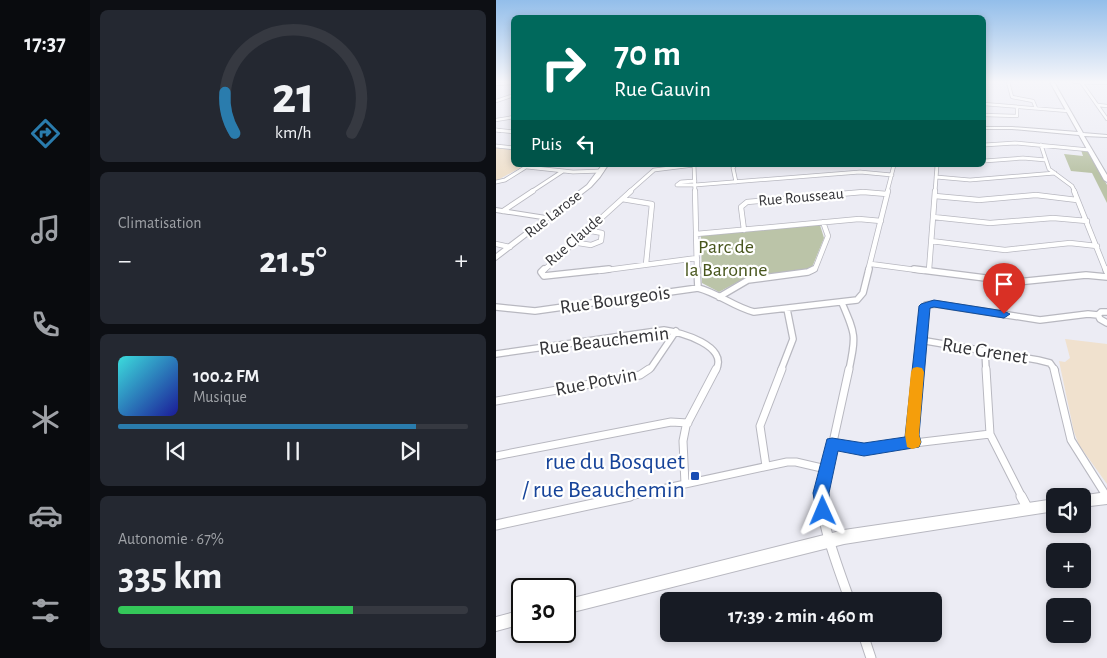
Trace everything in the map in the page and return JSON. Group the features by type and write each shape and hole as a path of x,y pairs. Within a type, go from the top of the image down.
{"street":[{"path":"986,115 1017,116 1018,113"},
{"path":"1069,113 1107,180"},
{"path":"1105,114 1107,120"},
{"path":"496,120 511,117"},
{"path":"986,128 1107,136"},
{"path":"496,130 511,132"},
{"path":"986,145 1015,143 1090,150"},
{"path":"1041,145 1049,168 1072,185 1107,272"},
{"path":"496,146 511,148"},
{"path":"986,161 1024,158 1046,160"},
{"path":"497,182 526,167"},
{"path":"535,167 563,171 604,168"},
{"name":"Rue Claude","path":"675,167 656,169 541,271 542,274 557,276 697,258"},
{"path":"694,167 698,288"},
{"path":"733,167 736,182"},
{"name":"Rue Bourgeois","path":"497,308 535,311 698,288 705,289 748,311 764,312 855,300 862,296 894,167"},
{"path":"929,270 938,167"},
{"name":"Rue Larose","path":"496,258 589,186 604,168"},
{"path":"499,211 563,171"},
{"path":"695,183 736,182 860,172 892,175"},
{"path":"936,177 970,180 1055,173"},
{"name":"Rue Rousseau","path":"744,230 741,207 747,202 863,192 887,194"},
{"path":"935,196 979,200 1034,196 1078,200"},
{"path":"622,199 648,202 652,205 646,264"},
{"path":"499,211 548,218"},
{"path":"933,217 990,223 1053,218 1086,221"},
{"path":"696,234 859,219 881,221"},
{"path":"720,297 748,280 815,270 828,236 823,222"},
{"path":"572,242 592,245 601,241 602,233 586,230"},
{"path":"931,241 1005,250 1072,243 1096,246"},
{"path":"496,244 510,247"},
{"path":"871,264 1022,282 1086,275 1107,277"},
{"path":"1001,280 1004,314"},
{"path":"842,303 854,331 855,342 826,469 821,501 847,592"},
{"path":"914,442 912,435 923,308 928,304 1040,320 1088,314 1098,315 1100,312 1107,312"},
{"path":"766,466 760,426 793,339 787,309"},
{"path":"1098,315 1100,319 1107,323"},
{"name":"Rue Beauchemin","path":"496,354 660,330 676,331 688,335 712,350 718,360 717,368 688,423 683,441 685,484"},
{"name":"Rue Potvin","path":"496,401 640,375 651,368 676,331"},
{"name":"Rue Grenet","path":"920,340 1050,363 1055,370 1072,443 1107,498"},
{"path":"985,351 990,434 1028,509"},
{"path":"496,456 671,422 688,423"},
{"path":"832,444 864,449 990,434"},
{"path":"496,525 766,466 793,462 826,469"},
{"path":"1091,500 1107,498"},
{"path":"576,604 831,540 1046,506"},
{"path":"496,624 511,620"},
{"path":"865,642 870,658"}],"shaded area":[{"path":"496,148 511,150 511,167 521,167 496,181"},
{"path":"1065,339 1107,344 1107,484 1079,445 1074,432 1059,361 1065,362 1070,358"}],"green space":[{"path":"1081,150 1089,152 1107,185 1107,203 1092,173 1071,171 1064,154 1083,156"},
{"name":"Parc de la Baronne","path":"820,225 824,238 810,269 747,277 719,292 702,283 701,236"}],"slow traffic":[{"path":"912,443 914,442 912,435 917,372"}],"place":[{"name":"rue du Bosquet / rue Beauchemin","path":"695,476"}],"route":[{"path":"823,511 821,493 832,444 864,449 914,442 912,435 924,306 934,304 1004,314"}]}
